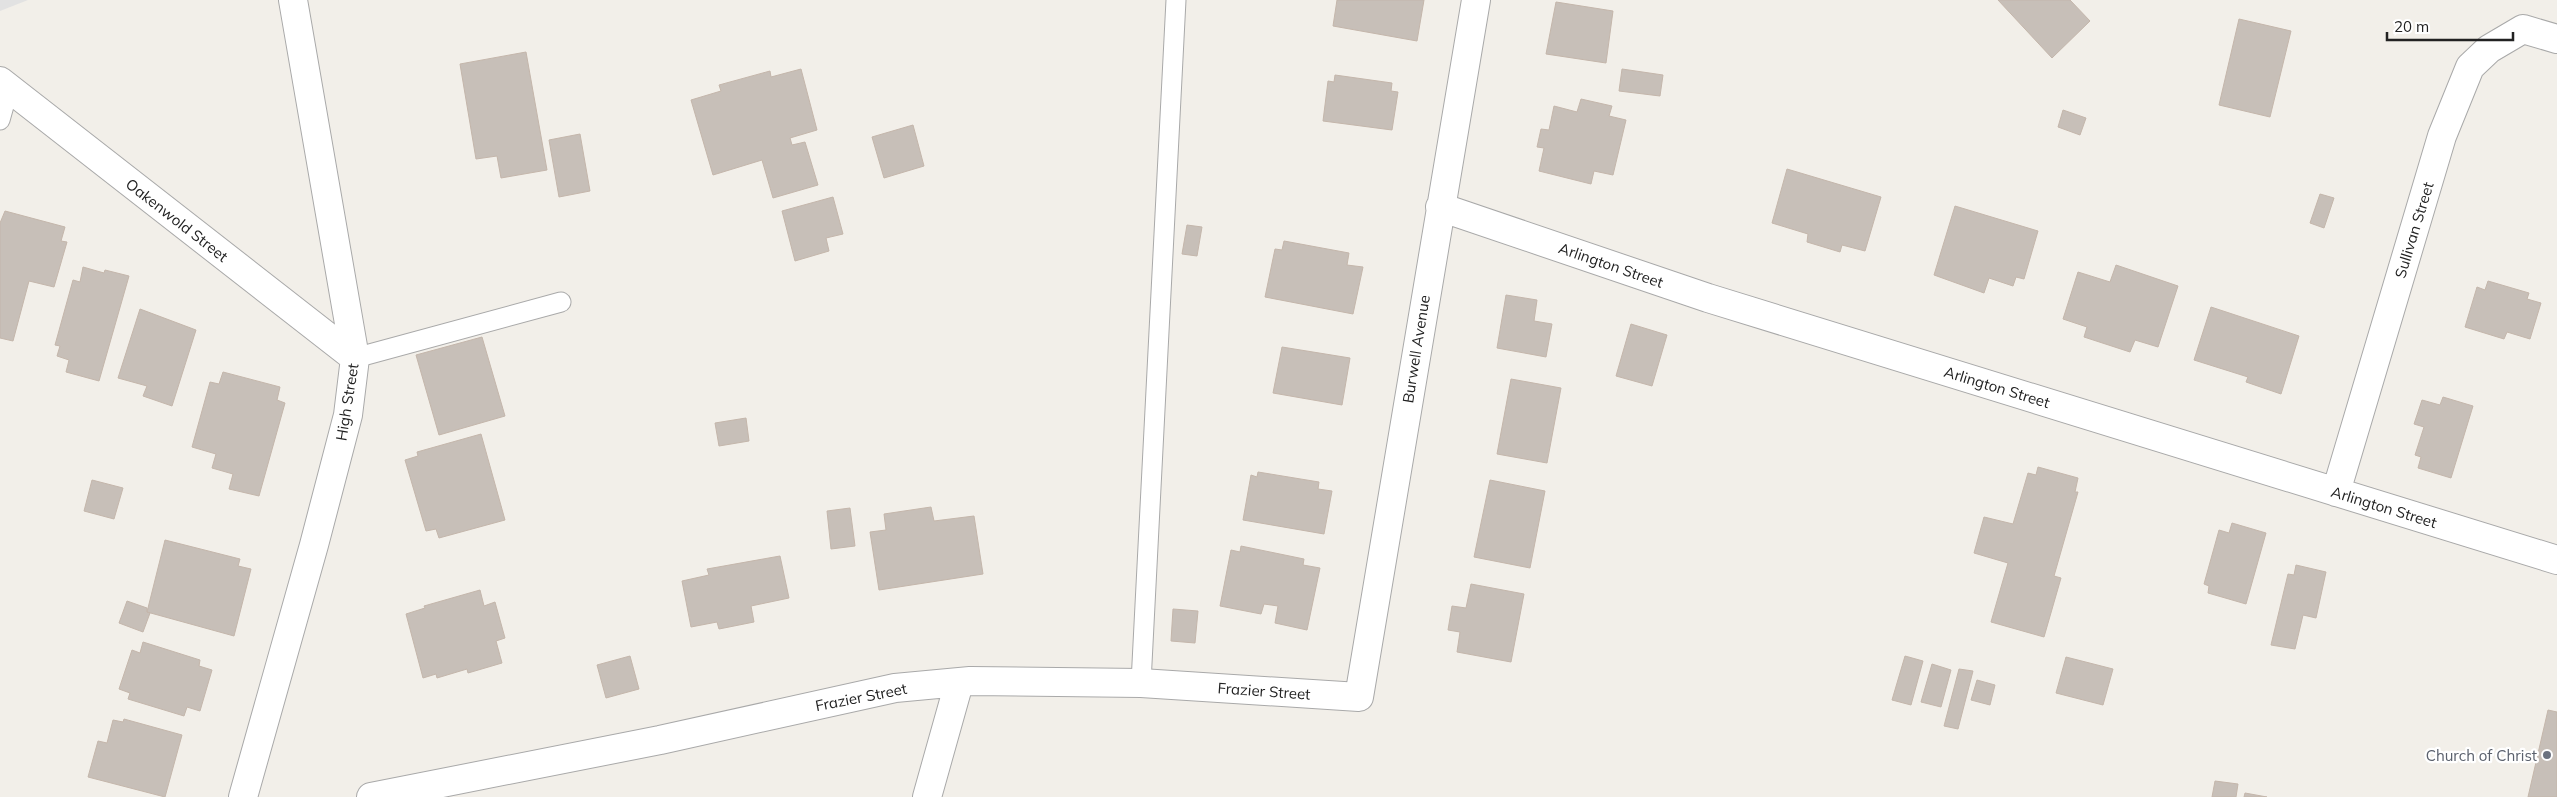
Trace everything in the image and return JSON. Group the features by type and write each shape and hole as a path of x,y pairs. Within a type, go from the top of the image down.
{"street":[{"name":"High Street","path":"243,797 346,424 355,358 293,0"},
{"name":"Burwell Avenue","path":"1359,698 1476,0"},
{"name":"Sullivan Street","path":"2336,492 2442,136 2470,67 2489,49 2523,29 2557,39"},
{"name":"Oakenwold Street","path":"5,85 355,358"},
{"name":"Arlington Street","path":"1440,207 1708,298 2557,560"},
{"name":"Frazier Street","path":"371,797 660,740 895,688 959,682 1141,683 1359,698"},
{"path":"928,797 959,682"}],"lane":[{"path":"1141,683 1176,0"},
{"path":"0,120 5,85"},
{"path":"355,358 561,302"}],"shaded area":[{"path":"0,0 28,0 0,11"}],"building":[{"path":"1337,0 1424,0 1417,41 1333,26"},
{"path":"1998,0 2070,0 2090,21 2052,58"},
{"path":"1556,2 1613,11 1606,63 1546,54"},
{"path":"2239,19 2291,31 2270,117 2219,105"},
{"path":"526,52 547,170 501,178 497,156 476,159 460,64"},
{"path":"801,69 817,130 790,138 792,145 805,142 818,185 773,198 762,160 713,175 691,100 721,91 719,85 770,71 771,77"},
{"path":"1622,69 1663,75 1660,96 1619,91"},
{"path":"1335,75 1392,83 1391,91 1398,92 1392,130 1323,121 1328,81 1334,82"},
{"path":"1581,99 1612,106 1609,116 1626,120 1613,175 1594,171 1591,184 1539,171 1544,148 1537,147 1541,129 1549,130 1554,106 1577,112"},
{"path":"2063,110 2086,118 2080,135 2058,127"},
{"path":"913,125 924,166 884,178 872,137"},
{"path":"580,134 590,191 559,197 549,140"},
{"path":"1787,169 1881,197 1865,251 1842,245 1840,252 1807,242 1808,234 1772,223"},
{"path":"2320,194 2334,198 2324,228 2310,223"},
{"path":"833,197 843,234 826,238 829,251 795,261 782,211"},
{"path":"1955,206 2038,231 2024,279 2016,277 2013,286 1989,278 1984,293 1934,275"},
{"path":"5,211 65,227 61,241 67,242 54,287 29,281 13,341 0,338 0,223"},
{"path":"1187,225 1202,227 1197,256 1182,254"},
{"path":"1284,241 1349,253 1347,265 1363,267 1353,314 1265,297 1275,249 1282,250"},
{"path":"2116,265 2178,286 2158,347 2135,340 2130,352 2084,337 2087,327 2063,319 2078,272 2110,282"},
{"path":"83,267 104,273 105,270 129,276 99,381 66,372 69,360 57,356 60,346 55,345 73,280 80,282"},
{"path":"2488,281 2529,293 2527,299 2541,303 2530,339 2507,332 2504,339 2465,327 2477,287 2485,290"},
{"path":"1506,295 1537,300 1534,321 1552,324 1546,357 1497,348"},
{"path":"2211,307 2299,336 2281,394 2246,382 2248,377 2194,360"},
{"path":"140,309 196,330 172,406 143,396 147,386 118,378"},
{"path":"1631,324 1667,335 1652,386 1616,376"},
{"path":"482,337 505,416 439,435 416,355"},
{"path":"1282,347 1350,358 1342,405 1273,393"},
{"path":"223,372 280,387 277,400 285,403 259,496 229,489 233,474 212,468 216,454 192,447 210,382 219,384"},
{"path":"1511,379 1561,388 1547,463 1497,454"},
{"path":"2443,397 2473,406 2451,478 2418,468 2421,457 2415,455 2424,427 2414,424 2422,400 2440,405"},
{"path":"746,418 749,441 719,446 715,423"},
{"path":"481,434 505,520 439,538 436,529 426,531 405,460 418,456 417,452"},
{"path":"2038,467 2078,478 2075,492 2078,492 2054,576 2061,578 2044,637 1991,622 2008,563 1974,553 1984,517 2013,524 2028,473 2036,475"},
{"path":"1258,472 1319,482 1318,489 1332,491 1324,534 1243,520 1251,475 1257,477"},
{"path":"92,480 123,488 114,519 84,511"},
{"path":"1490,480 1545,491 1530,568 1474,557"},
{"path":"931,507 934,521 974,516 983,574 879,590 870,532 886,530 884,514"},
{"path":"850,508 855,546 831,549 827,511"},
{"path":"2232,523 2266,533 2246,604 2208,593 2209,586 2204,584 2219,530 2229,533"},
{"path":"165,540 240,559 238,566 251,569 234,636 147,612"},
{"path":"1241,546 1304,559 1303,565 1320,568 1307,630 1275,623 1278,606 1264,604 1261,614 1220,606 1231,550 1240,552"},
{"path":"780,556 789,598 751,606 754,622 719,629 717,622 691,627 682,581 709,575 707,569"},
{"path":"2296,565 2326,572 2316,618 2303,615 2295,649 2271,645 2288,574 2294,575"},
{"path":"1471,584 1524,594 1511,662 1457,652 1460,632 1448,630 1452,606 1466,608"},
{"path":"480,590 484,606 495,602 505,638 496,641 502,663 468,673 467,669 437,678 436,674 423,678 406,614 425,608 424,606"},
{"path":"127,601 147,608 147,612 150,613 143,632 119,623"},
{"path":"1173,609 1198,611 1195,643 1171,641"},
{"path":"143,642 200,660 199,666 212,670 200,711 187,707 184,716 128,699 130,693 119,689 132,650 140,653"},
{"path":"630,656 639,689 606,698 597,665"},
{"path":"1905,656 1923,661 1911,705 1892,700"},
{"path":"2066,657 2113,669 2103,705 2056,693"},
{"path":"1932,664 1951,670 1941,707 1921,702"},
{"path":"1959,669 1973,671 1958,729 1944,726"},
{"path":"1977,680 1995,685 1990,705 1971,700"},
{"name":"Church of Christ","path":"2548,710 2557,712 2557,797 2528,797"},
{"path":"124,719 182,735 165,797 88,777 98,741 107,743 113,720 123,722"},
{"path":"2215,781 2238,784 2236,797 2212,797"},
{"path":"2245,793 2267,797 2244,797"}],"place":[{"name":"Church of Christ","path":"2547,755"}]}
